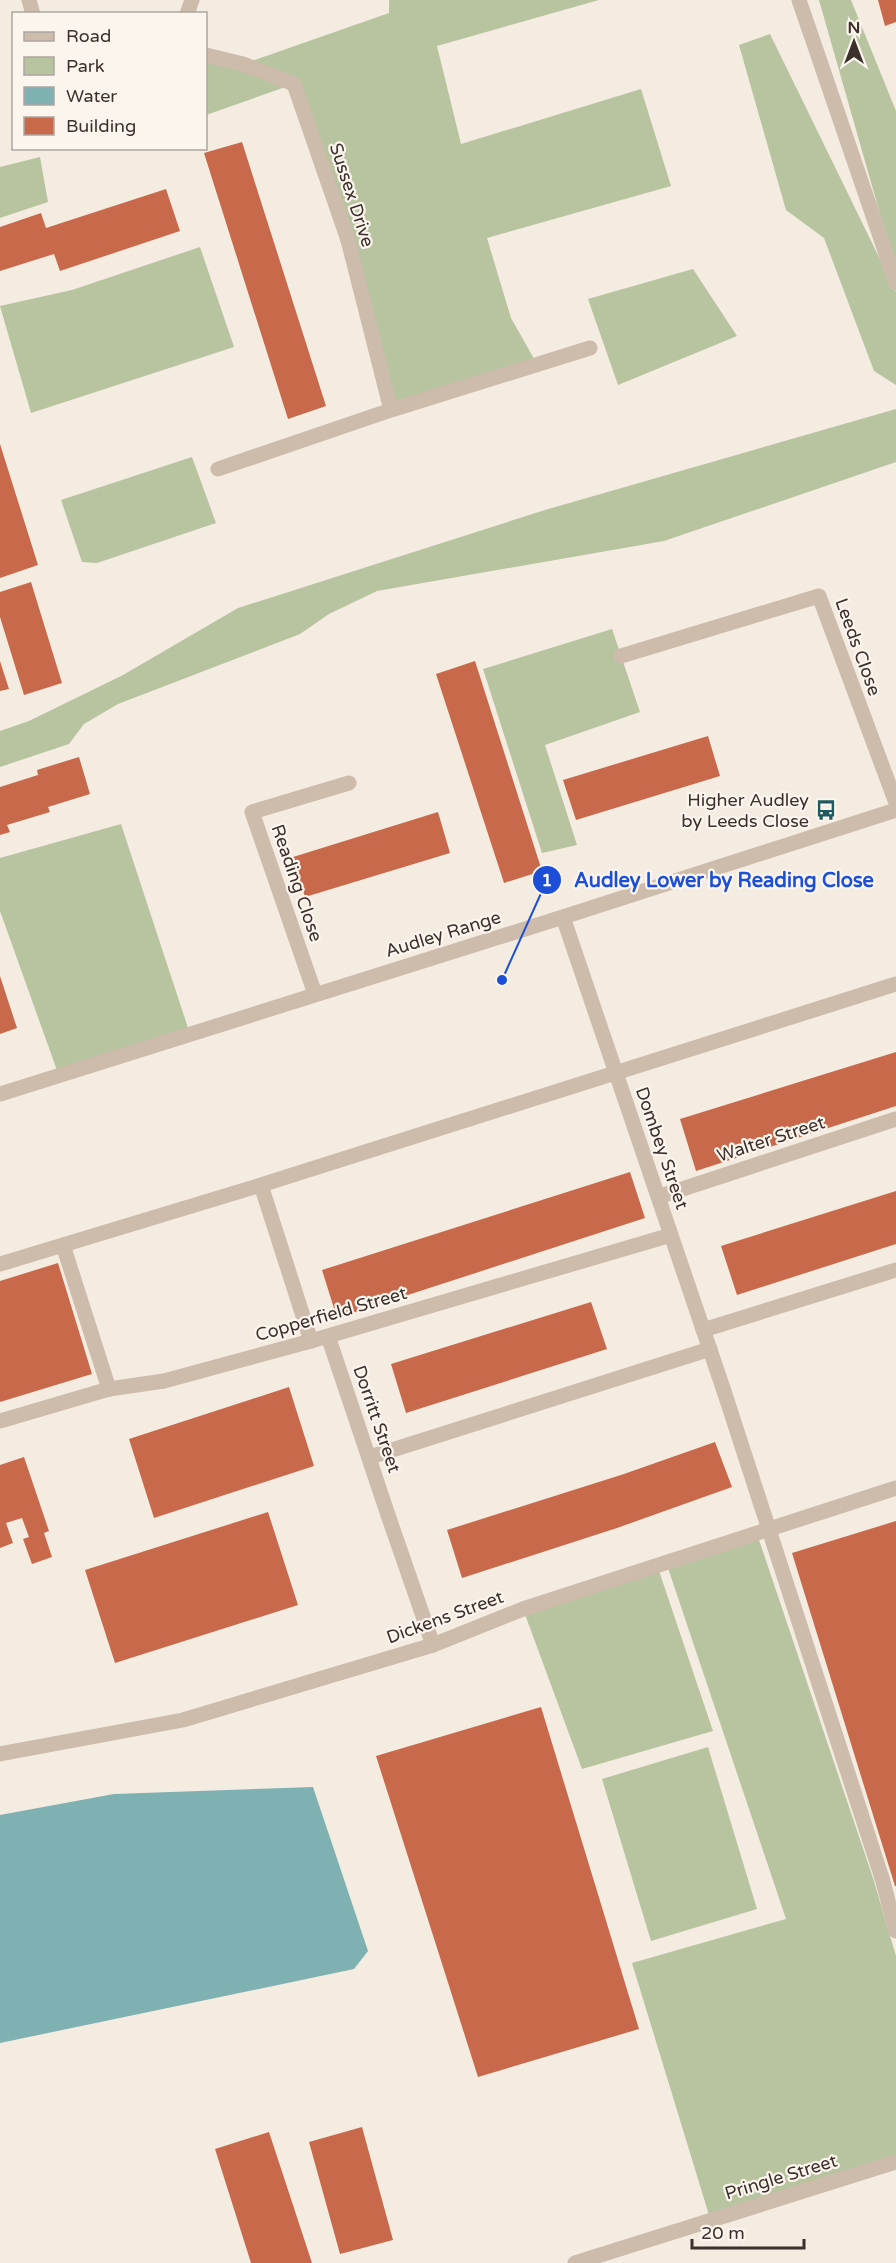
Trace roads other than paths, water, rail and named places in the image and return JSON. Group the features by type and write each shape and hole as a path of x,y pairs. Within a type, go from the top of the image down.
{"street":[{"path":"799,0 896,284"},
{"name":"Sussex Drive","path":"207,55 243,64 294,84 348,240 391,410"},
{"path":"218,469 391,410 590,348"},
{"name":"Leeds Close","path":"621,656 819,596 896,803"},
{"name":"Reading Close","path":"315,994 252,812 349,783"},
{"name":"Audley Range","path":"0,1094 896,810"},
{"name":"Dombey Street","path":"563,917 724,1391 767,1530 882,1878 896,1931"},
{"path":"0,1264 261,1185 896,984"},
{"name":"Walter Street","path":"658,1197 896,1119"},
{"path":"261,1185 311,1341"},
{"name":"Copperfield Street","path":"0,1421 110,1389 164,1381 311,1341 671,1235"},
{"path":"63,1245 110,1389"},
{"path":"703,1330 896,1270"},
{"name":"Dorritt Street","path":"328,1336 434,1645"},
{"path":"370,1457 710,1349"},
{"name":"Dickens Street","path":"0,1754 183,1720 434,1645 523,1609 896,1488"},
{"name":"Pringle Street","path":"575,2263 896,2162"}],"water":[{"path":"313,1787 368,1951 354,1969 0,2043 0,1815 114,1794"}],"place":[{"name":"Higher Audley by Leeds Close","path":"826,810"},
{"name":"Audley Lower by Reading Close","path":"502,980"}]}
